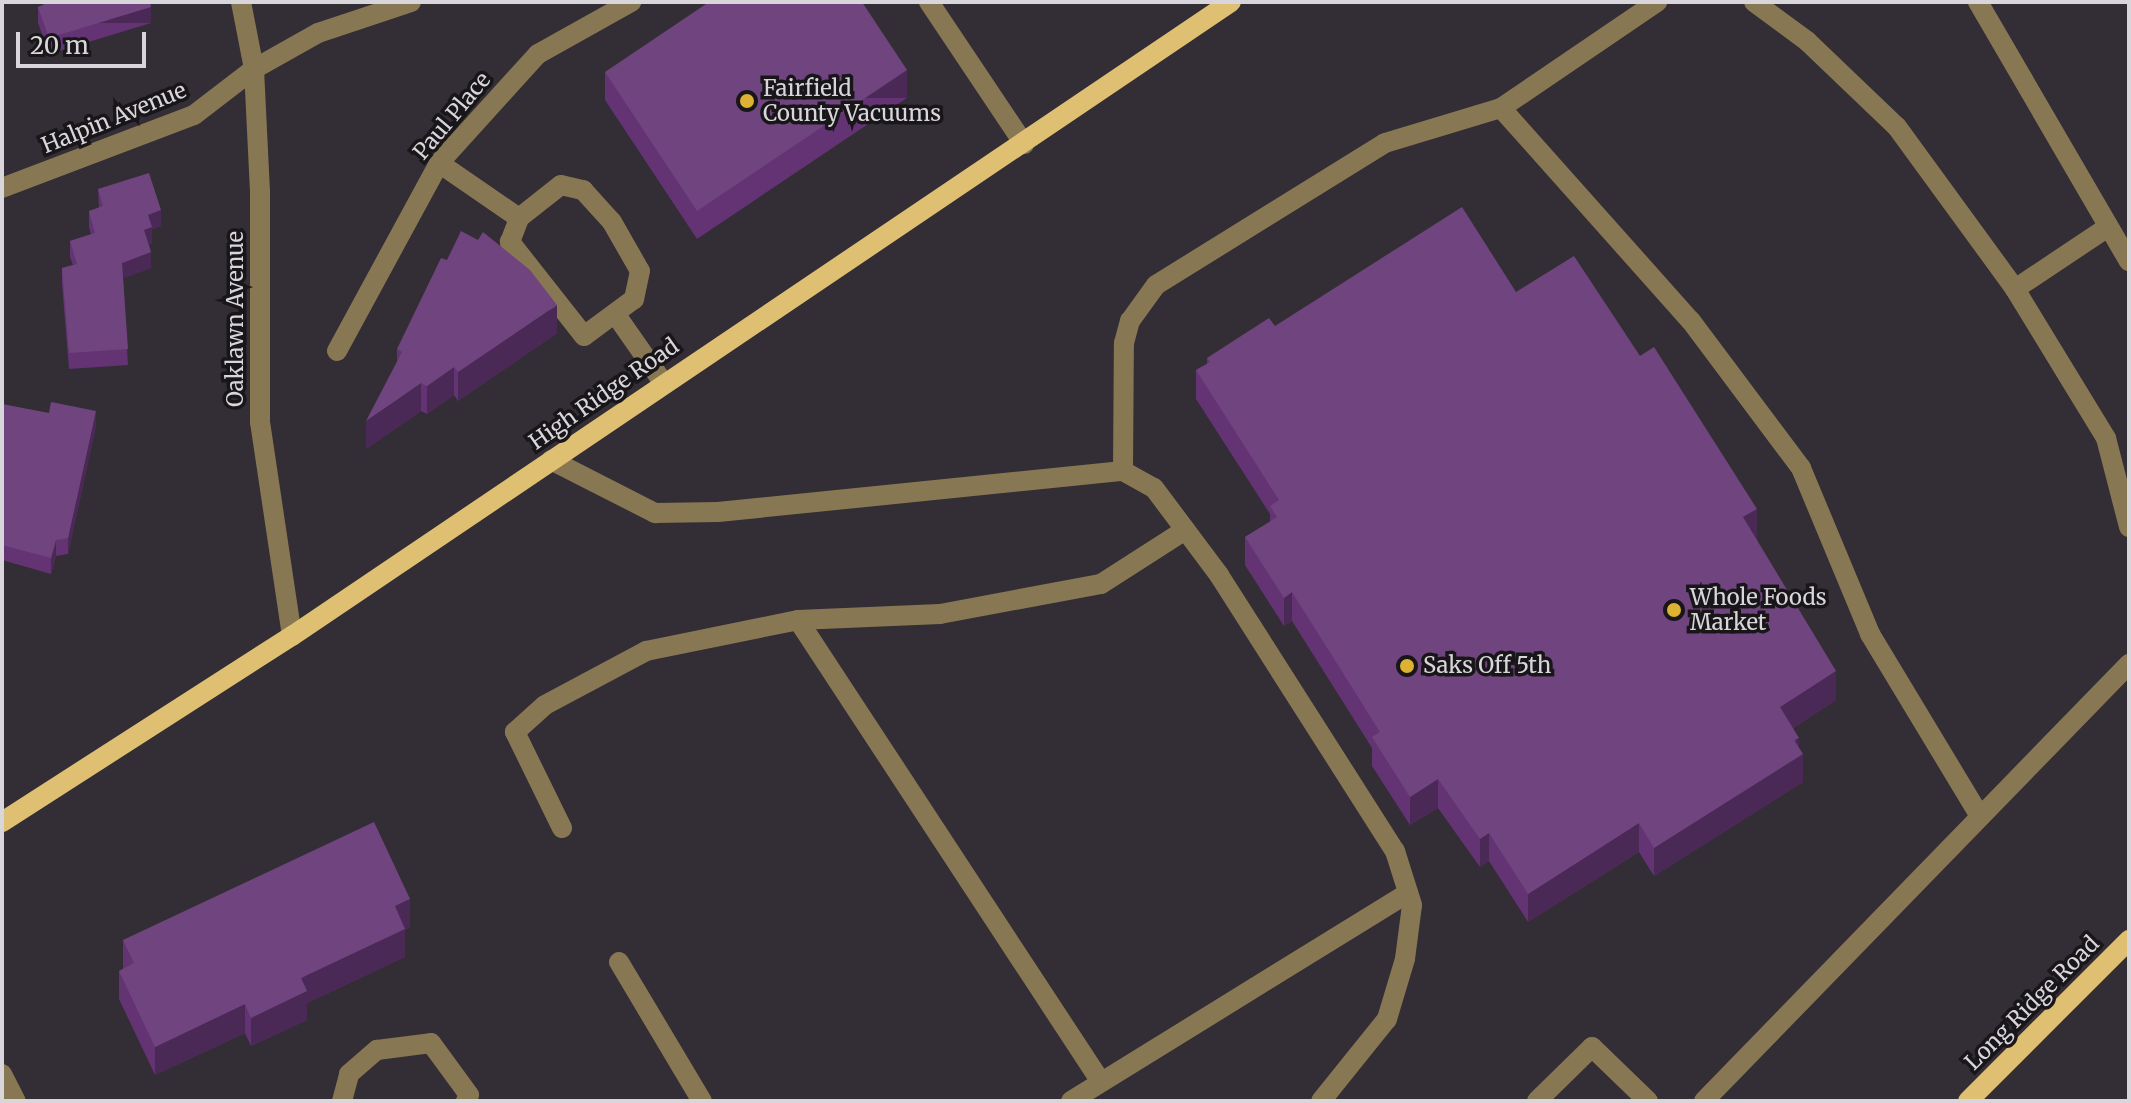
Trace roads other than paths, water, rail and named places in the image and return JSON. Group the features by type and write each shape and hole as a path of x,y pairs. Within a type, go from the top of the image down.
{"main road":[{"name":"High Ridge Road","path":"2,822 292,636 663,382 1024,144 1231,2"},
{"name":"Long Ridge Road","path":"1968,1101 2129,940"}],"street":[{"name":"Oaklawn Avenue","path":"241,2 254,69 260,422 292,636"},
{"name":"Halpin Avenue","path":"2,188 194,115 254,69 318,33 411,2"},
{"name":"Paul Place","path":"337,351 439,163 538,54 631,2"},
{"path":"929,2 1024,144"},
{"path":"1123,471 1124,343 1140,303 1156,285 1385,143 1501,108 1657,2"},
{"path":"1754,2 1807,41 1897,127 2015,289 2106,438 2129,527"},
{"path":"1978,2 2129,261"},
{"path":"1501,108 1711,345 1801,468 1870,634 1980,816"},
{"path":"439,163 519,218"},
{"path":"561,185 583,190 612,222 640,271 634,299 616,315 584,336 510,242 519,218 561,185"},
{"path":"2015,289 2108,227"},
{"path":"616,315 663,382"},
{"path":"551,460 655,513 718,512 1123,471 1154,488 1239,605 1395,851 1412,905 1405,959 1387,1019 1321,1101"},
{"path":"562,828 515,732 545,705 646,651 798,620 940,614 1101,584 1185,530"},
{"path":"798,620 1101,1082"},
{"path":"1704,1101 2129,664"},
{"path":"1071,1101 1408,893"},
{"path":"619,962 702,1101"},
{"path":"342,1101 349,1074 377,1050 431,1043 469,1095 466,1101"},
{"path":"1537,1101 1592,1047 1648,1101"},
{"path":"2,1074 16,1101"}],"place":[{"name":"Fairfield County Vacuums","path":"747,101"},
{"name":"Whole Foods Market","path":"1674,610"},
{"name":"Saks Off 5th","path":"1407,666"}]}
